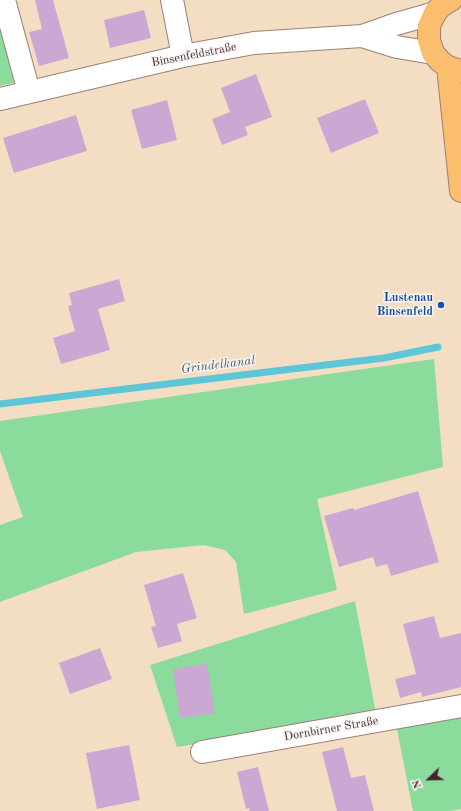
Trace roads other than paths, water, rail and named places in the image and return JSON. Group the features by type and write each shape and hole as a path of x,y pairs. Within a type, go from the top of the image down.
{"main road":[{"path":"442,5 429,26 429,40 447,64 461,191"}],"street":[{"path":"4,0 30,92"},
{"path":"172,0 183,56"},
{"name":"Binsenfeldstraße","path":"0,99 183,56 254,43 362,36 442,5"},
{"name":"Binsenfeldstraße","path":"362,36 447,64"},
{"name":"Dornbirner Straße","path":"202,752 461,706"}],"waterway":[{"name":"Grindelkanal","path":"0,404 384,358 438,347"}],"place":[{"name":"Lustenau Binsenfeld","path":"441,305"}]}
